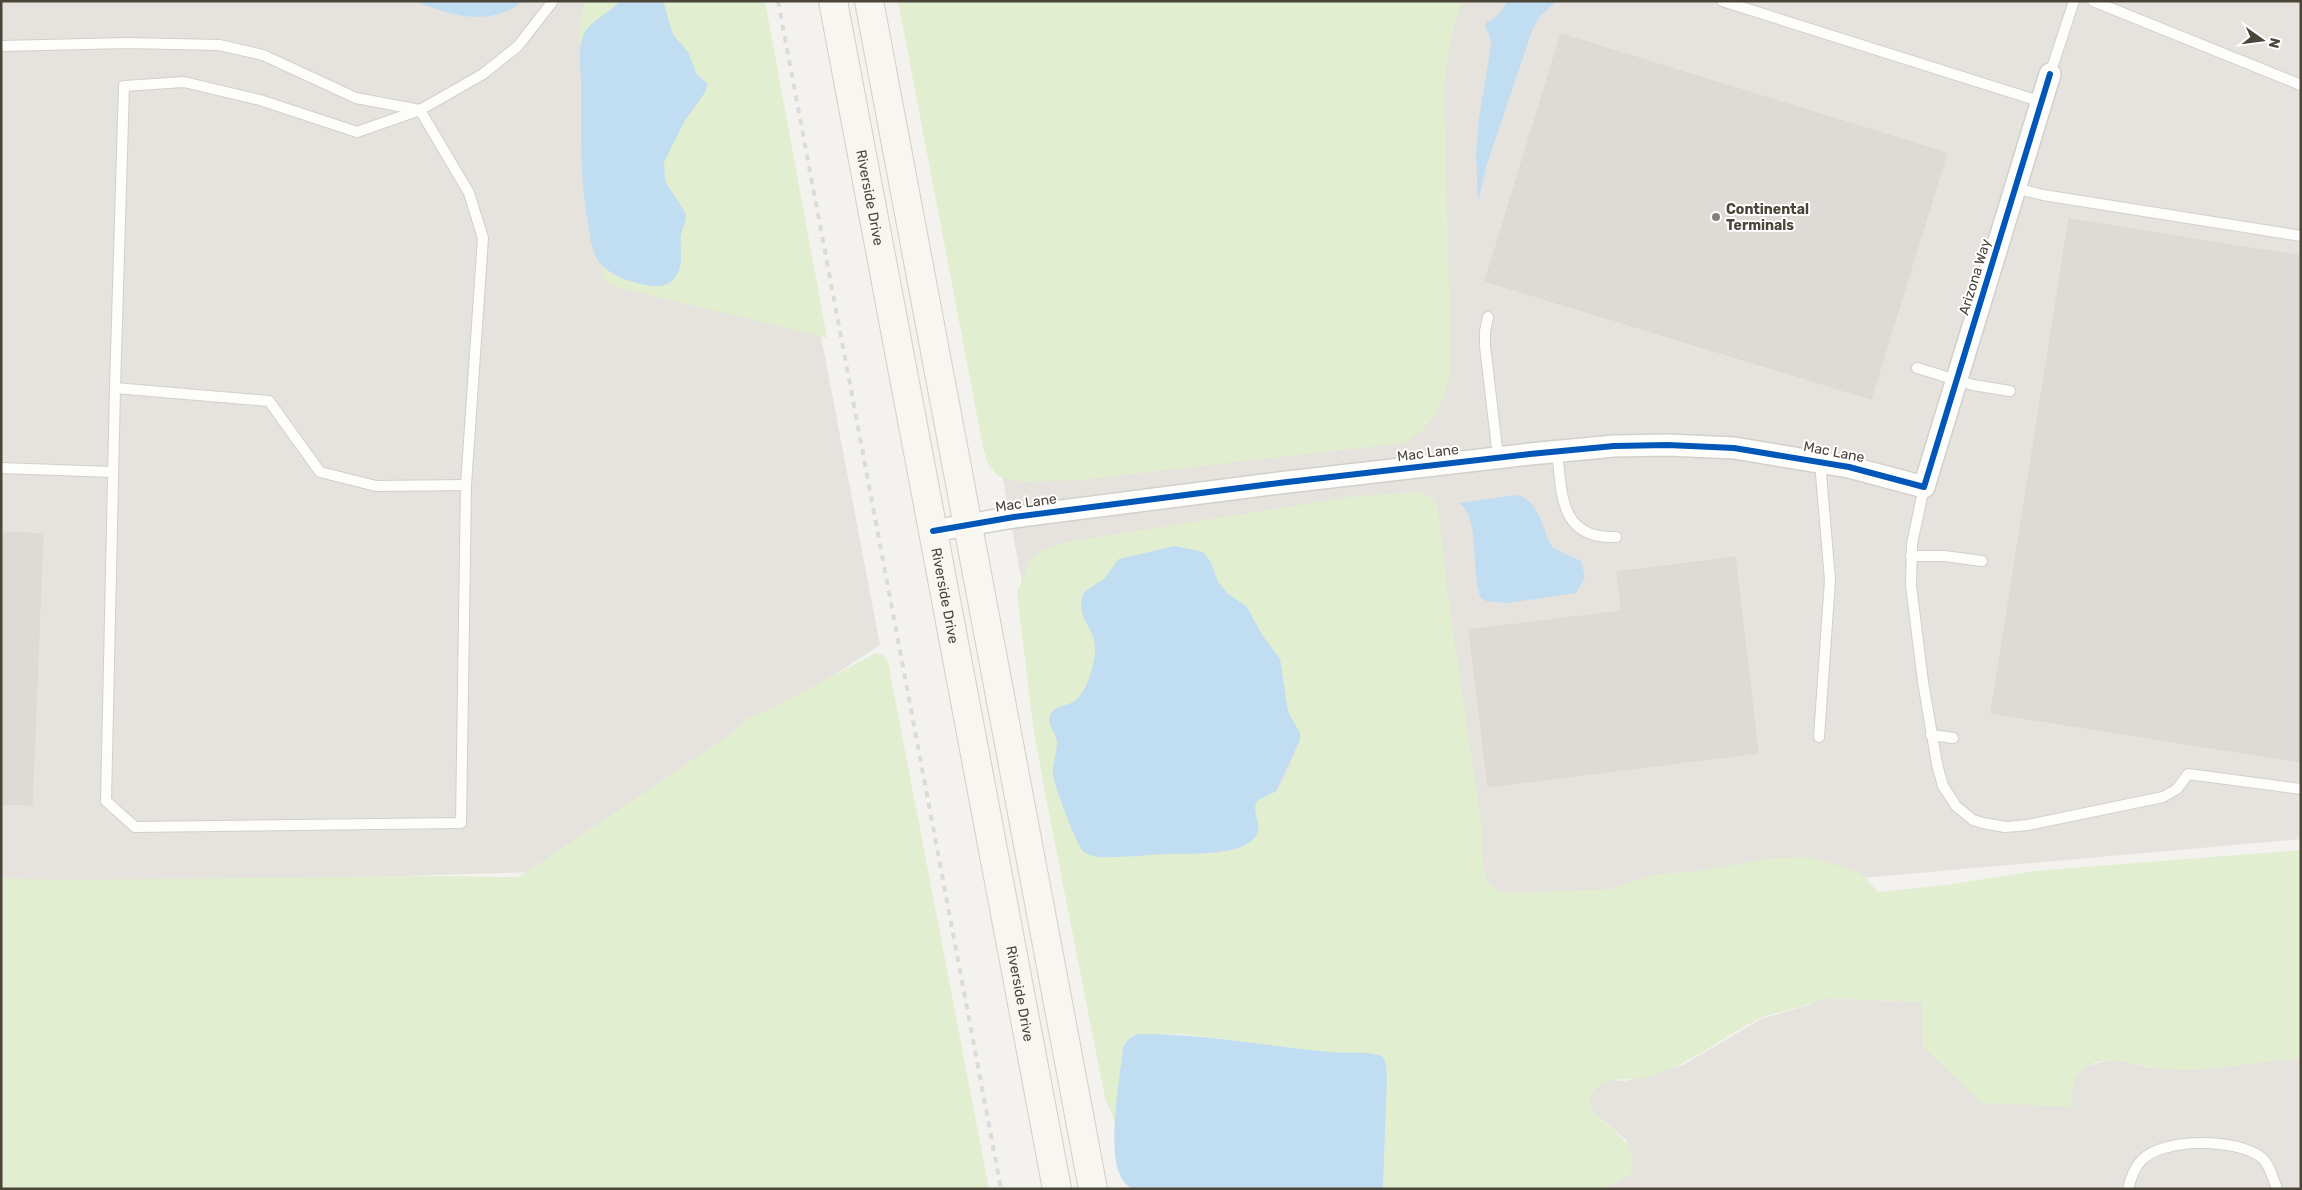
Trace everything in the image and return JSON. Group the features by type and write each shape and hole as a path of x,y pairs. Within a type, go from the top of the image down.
{"main road":[{"name":"Riverside Drive","path":"833,1 1057,1189"},
{"path":"869,1 1092,1189"}],"street":[{"name":"Arizona Way","path":"1924,487 2050,74"},
{"name":"Mac Lane","path":"933,532 968,525 1279,483 1498,457 1614,446 1734,448 1877,473 1924,487"}],"lane":[{"path":"1,46 127,43 219,44 263,55 356,98 420,110 469,193 483,238 466,484 461,823 136,827 106,801 124,86 184,82 260,100 357,132 420,110 496,65 528,35 553,1"},
{"path":"1722,1 2042,102"},
{"name":"Arizona Way","path":"2050,74 2074,1"},
{"path":"2093,1 2301,85"},
{"path":"2015,188 2043,195 2301,236"},
{"path":"1488,317 1485,331 1485,346 1498,457"},
{"path":"1917,368 1956,380 2010,391"},
{"path":"115,388 268,402 320,472 376,486 466,484"},
{"path":"1557,451 1566,512 1578,528 1587,534 1596,537 1616,538"},
{"path":"1819,737 1830,580 1820,462"},
{"path":"1,468 113,472"},
{"path":"1924,487 1911,556 1911,586 1932,735 1940,776 1949,797 1956,806 1973,820 1994,826 2016,826 2067,818 2163,797 2177,789 2188,774 2301,788"},
{"path":"1911,556 1944,556 1982,561"},
{"path":"1932,735 1952,738"},
{"path":"2128,1189 2141,1160 2162,1148 2185,1144 2234,1145 2251,1151 2263,1159 2277,1189"}],"shaded area":[{"path":"1,1 757,1 880,645 533,872 1,888"},
{"path":"915,1 2301,1 2301,839 1089,947"},
{"path":"1483,289 1745,370 1710,414 1503,350 1507,335 1472,324"},
{"path":"1754,493 1760,546 1615,564 1608,511"},
{"path":"1822,998 1922,1002 1923,1047 2070,1107 2072,1087 2077,1073 2088,1066 2113,1059 2150,1068 2301,1058 2301,1189 1604,1189 1631,1173 1626,1140 1591,1110 1589,1102 1592,1092 1600,1083 1609,1080 1625,1081 1683,1065 1761,1019 1809,1005"}],"green space":[{"path":"585,1 620,1 592,26 583,37 579,46 579,27"},
{"path":"663,1 765,1 827,338 613,286 605,281 600,265 612,274 651,285 682,256 680,237 686,222 684,208 669,189 665,180 664,162 685,120 702,98 703,78 697,75 683,45 673,35"},
{"path":"898,1 1463,1 1452,34 1444,91 1451,371 1441,404 1431,421 1424,429 1404,443 1081,480 1021,482 998,476 988,464 983,447"},
{"path":"1418,492 1431,497 1438,509 1449,603 1481,822 1484,872 1489,884 1499,891 1511,893 1611,889 1655,874 1692,872 1774,858 1810,857 1861,873 1878,892 1939,886 2035,871 2301,850 2301,1058 2187,1070 2149,1067 2110,1060 2102,1061 2081,1070 2075,1079 2071,1107 1982,1103 1923,1047 1922,1002 1822,998 1807,1005 1761,1018 1692,1058 1663,1072 1647,1077 1612,1080 1598,1086 1593,1091 1590,1106 1623,1139 1629,1147 1633,1158 1631,1173 1604,1189 1383,1189 1387,1078 1386,1064 1383,1058 1376,1054 1332,1053 1183,1034 1134,1035 1123,1048 1116,1125 1105,1098 1046,798 1033,726 1017,593 1029,562 1042,550 1066,542 1356,496","holes":["1145,554 1211,561 1218,582 1227,593 1247,607 1262,635 1280,659 1288,712 1300,734 1300,740 1286,776 1275,792 1262,797 1256,803 1254,811 1258,831 1244,845 1225,851 1200,854 1172,854 1078,844 1053,776 1057,742 1050,725 1053,711 1075,701 1080,696 1091,672 1095,654 1094,639 1091,630 1083,618 1093,585 1104,579 1119,559"]},
{"path":"874,654 882,654 888,662 989,1189 1,1189 1,878 57,880 435,876 519,877 731,734 748,718 768,710"}],"water":[{"path":"414,1 522,1 515,7 502,13 479,17 458,15"},
{"path":"620,1 663,1 673,35 688,52 697,75 707,83 706,91 685,120 664,162 665,181 686,214 681,236 680,268 671,282 664,285 654,286 631,281 610,271 597,259 590,239 581,154 580,47 587,29"},
{"path":"1507,1 1557,1 1540,16 1533,28 1486,167 1478,202 1476,153 1479,118 1491,46 1490,36 1485,27 1487,22 1499,14"},
{"path":"1516,495 1524,498 1536,509 1553,548 1581,561 1585,577 1576,593 1507,603 1486,601 1481,598 1476,575 1473,533 1470,520 1466,510 1459,503"},
{"path":"1175,546 1203,552 1210,561 1218,582 1227,593 1247,607 1262,635 1280,659 1288,712 1300,733 1300,740 1276,791 1257,801 1255,810 1258,825 1257,834 1242,847 1202,853 1098,857 1084,852 1076,839 1066,815 1054,781 1053,771 1057,741 1049,719 1054,710 1072,703 1079,697 1091,671 1095,644 1083,617 1081,601 1084,592 1104,579 1119,559"},
{"path":"1141,1034 1212,1038 1330,1052 1364,1053 1383,1057 1386,1064 1387,1078 1383,1189 1132,1189 1122,1179 1116,1163 1114,1131 1123,1048 1130,1038"}],"building":[{"name":"Continental Terminals","path":"1561,34 1947,153 1871,399 1485,281"},
{"path":"2069,219 2301,256 2301,762 1991,713"},
{"path":"1,532 43,534 32,805 1,804"},
{"path":"1735,557 1758,753 1488,787 1469,630 1622,611 1617,572"}],"railway":[{"path":"778,1 1001,1189"}],"cycle path":[{"path":"933,531 1014,517 1279,483 1614,446 1668,445 1734,448 1849,467 1924,487 2050,74"}],"place":[{"name":"Continental Terminals","path":"1716,217"}]}
